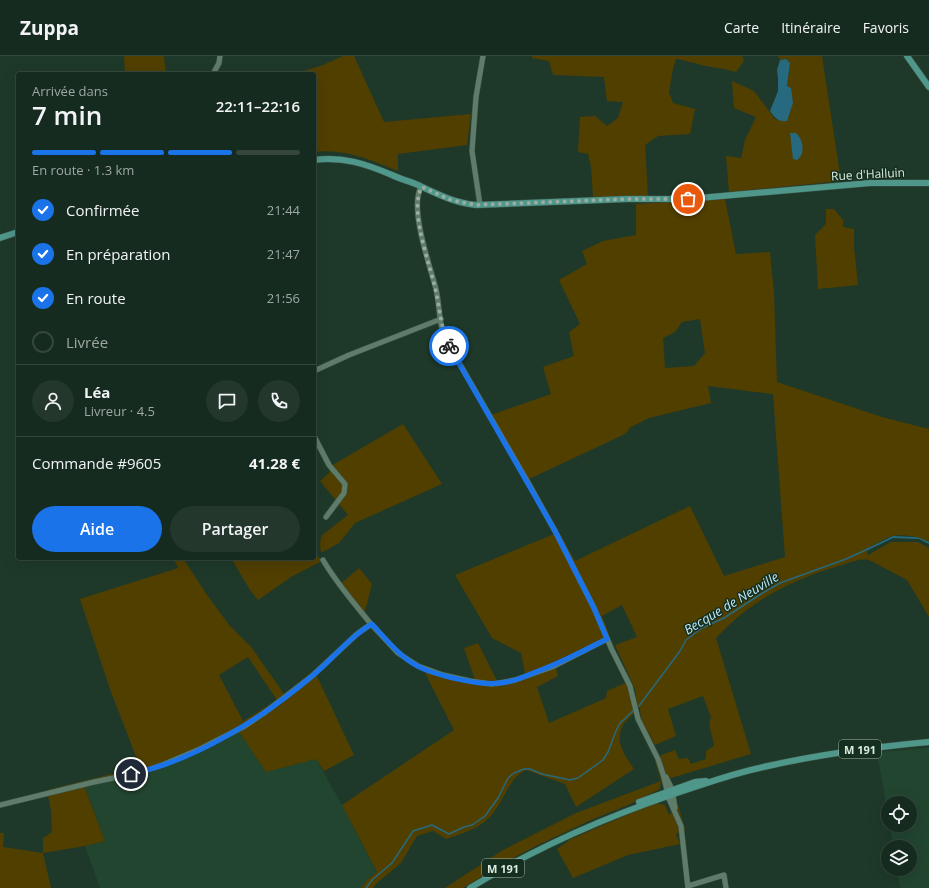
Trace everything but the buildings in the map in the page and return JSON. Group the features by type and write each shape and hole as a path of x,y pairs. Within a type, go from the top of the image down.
{"main road":[{"path":"907,56 929,87"},
{"path":"316,156 338,155 357,158 393,172 406,180"},
{"path":"316,160 333,158 352,161 406,180"},
{"name":"Rue d'Halluin","path":"406,180 451,200 467,204 480,205 626,199 688,199 870,183 929,183"},
{"path":"0,238 16,233"},
{"name":"M 191","path":"470,888 545,846 588,826 670,792 767,766 868,748 929,742"}],"street":[{"path":"214,72 220,56"},
{"path":"480,205 472,151 476,97 482,56"},
{"path":"422,187 418,192 417,198 420,228 436,292 444,334 555,531 591,601 607,639 632,690 638,719 662,768 683,832 688,887 724,875 726,888"},
{"path":"316,370 349,355 441,319"},
{"path":"316,440 329,465 345,484 344,493 326,517"},
{"path":"323,560 347,596 398,653 418,666 432,672 470,681 491,684 504,683 552,667 607,639"},
{"path":"0,805 138,773 162,765 200,749 245,726 264,713 312,677 357,634 372,624"}],"shaded area":[{"path":"124,56 164,56 166,72 125,72"},
{"path":"343,56 354,56 384,122 471,114 467,145 398,154 398,171 347,153 316,152 316,72 300,72 323,65"},
{"path":"532,56 742,56 744,61 736,72 676,59 669,92 673,103 695,109 690,134 658,136 645,145 648,196 593,197 591,167 588,154 578,152 580,117 595,116 607,126 618,118 623,102 607,101 604,77 553,75 549,61 532,58"},
{"path":"778,56 822,56 841,181 729,192 726,156 741,158 745,140 756,117 734,108 732,81 754,91 775,119 783,121 790,63 786,59 780,60"},
{"path":"725,199 736,254 770,252 774,293 777,382 882,417 929,429 929,542 911,536 896,535 866,549 868,555 891,542 918,542 929,548 929,617 907,580 869,560 850,562 803,578 769,595 744,612 716,638 751,754 661,781 655,761 661,757 661,755 675,750 679,759 688,758 691,764 706,759 706,751 714,746 709,725 711,717 703,696 668,709 676,736 655,745 641,719 635,689 615,645 637,637 622,605 602,616 609,634 604,638 554,662 558,676 537,687 549,723 606,698 607,691 625,683 630,692 634,713 623,725 620,743 624,754 634,769 576,807 565,784 526,770 512,782 500,804 480,825 467,832 446,839 433,831 417,836 401,863 373,888 361,888 368,879 377,872 342,805 454,730 425,673 426,667 433,671 475,680 464,648 478,643 500,687 526,678 521,653 492,638 455,575 559,532 575,561 690,506 724,576 785,557 773,394 708,386 711,403 649,418 631,427 625,434 529,479 491,415 551,394 543,367 574,356 569,332 580,324 559,280 587,264 582,251 603,241 636,235 636,204","holes":["700,319 705,353 694,366 665,368 663,338 675,332 682,322"]},
{"path":"826,209 834,209 843,220 843,227 854,229 854,247 858,285 818,289 815,235 826,224"},
{"path":"403,424 442,484 355,523 339,543 321,553 321,536 348,515 320,481 330,472 316,446 316,437 331,466"},
{"path":"316,554 322,561 291,577 258,600 250,590 232,560 316,560"},
{"path":"174,560 184,560 207,595 230,626 252,648 284,694 314,670 354,755 324,771 316,759 266,772 239,732 193,755 144,774 84,786 105,841 43,853 43,838 52,832 51,811 47,790 140,767 110,689 80,599 178,568","holes":["248,657 277,700 243,721 219,675"]},
{"path":"359,568 372,584 365,611 361,615 338,586"},
{"path":"239,732 266,772 316,759 342,805 377,873 368,879 361,888 100,888 85,846 105,841 84,785 144,774 193,755"},
{"path":"929,748 929,888 900,888 898,876 917,876 917,840 892,840 891,832 917,832 917,796 885,796 877,752"},
{"path":"661,781 660,789 536,846 502,864 463,888 445,888 503,850 576,813"},
{"path":"654,803 665,805 669,815 678,805 685,829 676,834 680,844 628,855 573,878 557,849 571,839"},
{"path":"0,833 4,833 3,847 43,853 51,888 0,888"}],"water":[{"path":"786,59 790,63 787,86 791,88 793,103 787,121 781,121 777,119 770,111 778,91 777,70 780,60"},
{"path":"790,133 796,133 802,143 802,154 797,160 793,159"},
{"path":"893,536 920,538 929,542 929,544 919,539 893,538 866,551 866,549"}],"waterway":[{"name":"Becque de Neuville","path":"639,706 680,651 686,640 702,628 724,618 780,583 846,559 868,549"},
{"name":"Becque de Neuville","path":"366,888 373,879 392,863 413,831 432,825 449,834 472,825 485,816 498,798 508,778 514,773 524,769 530,769 542,774 570,780 578,778 603,760 608,752 620,723 633,711"}],"way so far":[{"path":"449,346 443,330 436,292 421,232 417,198 418,192 422,187 451,200 476,205 638,198 688,199"}],"route":[{"path":"131,774 162,765 191,753 253,721 312,677 357,634 372,624 398,653 418,666 450,677 491,684 515,680 552,667 607,639 594,608 555,531 449,346"}]}
